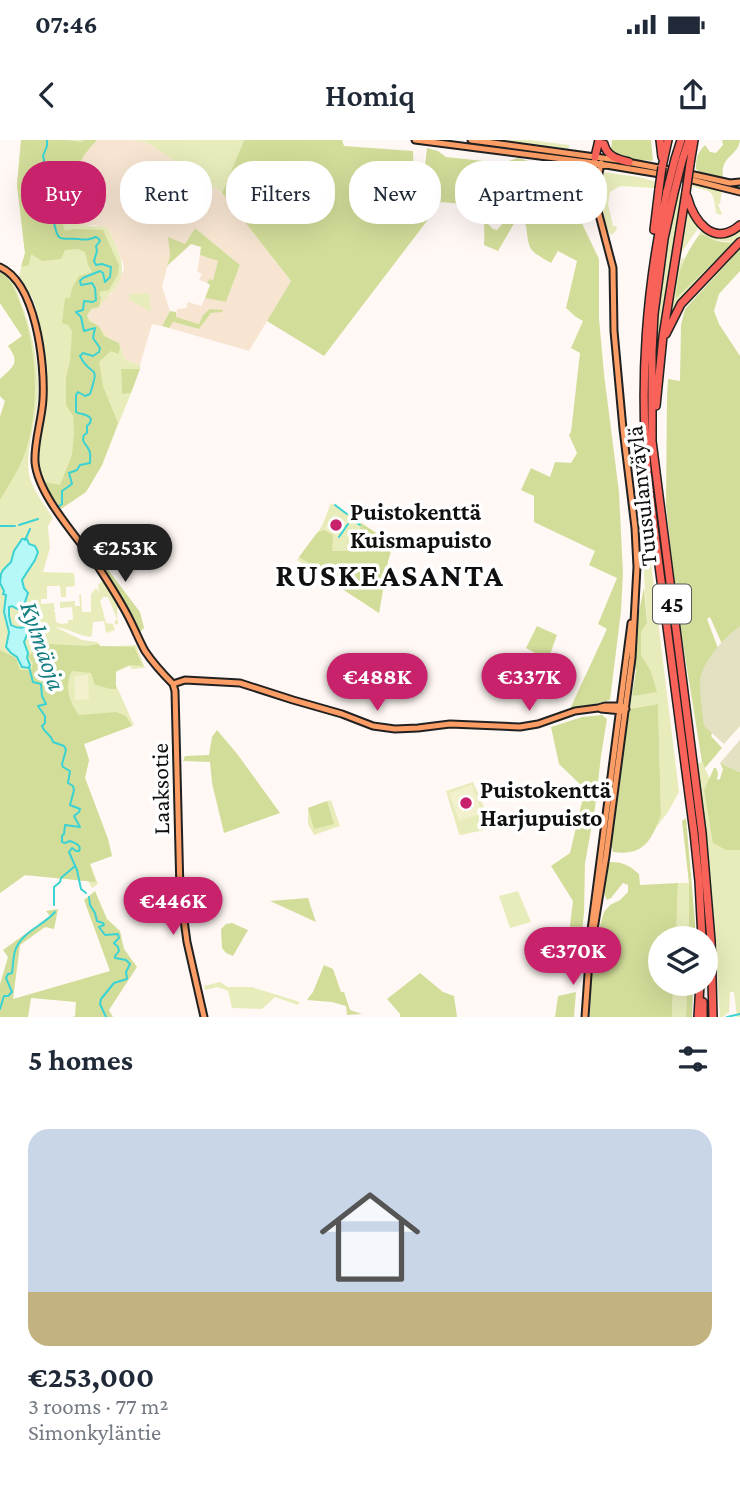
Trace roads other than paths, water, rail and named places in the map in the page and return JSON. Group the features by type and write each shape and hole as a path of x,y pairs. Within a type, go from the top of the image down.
{"highway":[{"path":"660,140 663,158"},
{"path":"667,191 662,167 668,140"},
{"name":"Tuusulanväylä","path":"681,140 682,161"},
{"name":"Tuusulanväylä","path":"689,140 667,191 650,278 644,353 644,442 694,833 701,926"},
{"path":"694,140 682,161 691,211 705,229 715,233 732,232 740,225"},
{"path":"598,160 603,141"},
{"path":"603,141 611,156 629,163"},
{"name":"Tuusulanväylä","path":"667,191 654,314 652,441 702,833 714,1017"},
{"path":"656,481 655,422 660,355 686,192"},
{"path":"660,355 681,304 740,242"},
{"path":"701,1017 702,996"}],"main road":[{"path":"415,140 598,160 629,163 657,167 740,184 740,192 598,160 471,140"},
{"path":"586,1017 590,939 635,603 636,540 614,331 612,278 593,184 598,160"},
{"path":"0,267 19,283 33,315 42,359 43,400 36,449 36,467 41,484 102,573 132,623 144,650 173,684 185,680 240,683 373,726 395,729 450,724 520,727 538,724 575,711 606,706 622,709"},
{"name":"Laaksotie","path":"173,684 176,708 180,891 187,942 204,1017"}],"water":[{"path":"22,539 27,539 38,552 22,580 28,593 24,605 35,614 36,620 24,642 29,668 22,667 17,657 6,647 9,632 4,612 6,595 3,594 0,583 1,574 11,562","holes":["12,606 31,617 32,621 25,627 14,627 11,625 9,607"]}],"waterway":[{"name":"Kylmäoja","path":"47,140 42,177 48,202 44,219 54,222 59,237 99,239 94,261 96,265 111,267 110,277 105,282 100,271 80,281 81,285 92,283 96,300 84,301 83,310 76,312 81,317 84,331 95,328 93,338 100,348 93,356 83,353 80,356 95,377 90,394 85,396 78,392 76,395 76,412 91,419 83,440 90,451 90,463 80,465 77,470 69,473 72,484 62,491 62,504 56,508"},
{"path":"335,505 347,514"},
{"path":"351,516 351,519 360,525"},
{"path":"19,525 38,519"},
{"path":"339,537 348,524"},
{"path":"0,526 15,526"},
{"name":"Kylmäoja","path":"25,540 30,529"},
{"name":"Kylmäoja","path":"29,667 33,682 41,684 46,704 38,706 45,716 42,726 53,742 64,746 66,750 62,764 70,771 68,783 74,790 70,805 80,809 74,816 80,827 65,825 62,842 70,841 80,847 79,851 72,848 69,852 81,889 86,893"},
{"path":"54,905 54,887 75,866"},
{"name":"Kylmäoja","path":"89,897 97,921 104,925 99,927 105,935 118,934 119,938 114,943 119,951 115,958 126,960 130,964 126,972 127,979 114,983 101,999 100,1004 106,1017"},
{"path":"0,1009 4,996 12,992 6,978 12,973 18,944 55,912"},
{"name":"Kylmäoja","path":"727,1017 740,1014"}],"place":[{"name":"Puistokenttä Kuismapuisto","path":"336,525"},
{"name":"Puistokenttä Harjupuisto","path":"466,803"}],"district":[{"name":"RUSKEASANTA","path":"390,575"}]}
